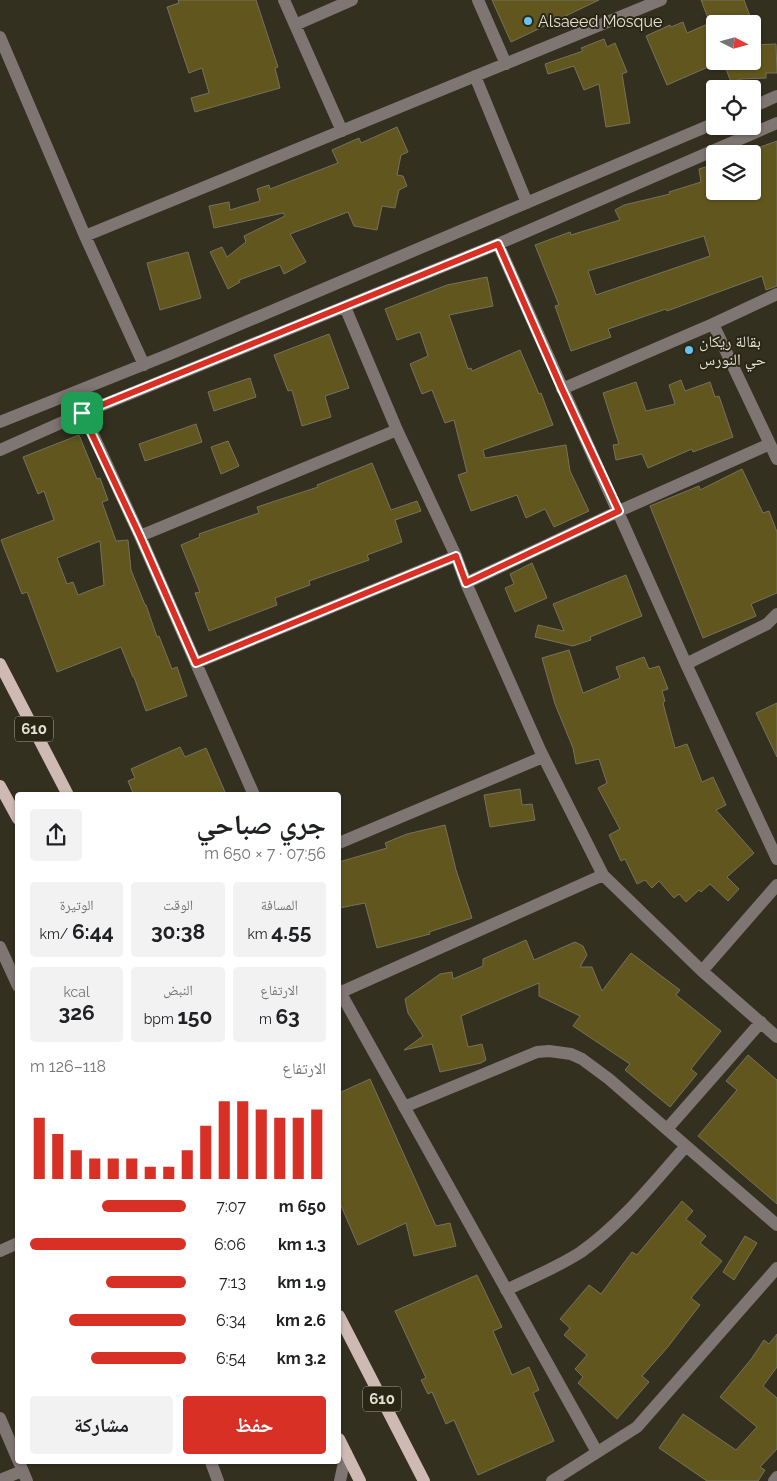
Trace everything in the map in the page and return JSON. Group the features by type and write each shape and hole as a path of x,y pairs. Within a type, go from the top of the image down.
{"main road":[{"name":"610","path":"0,664 66,792"},
{"path":"0,786 15,814"},
{"name":"610","path":"341,1320 424,1481"},
{"path":"341,1444 360,1481"}],"street":[{"path":"284,0 342,131"},
{"path":"295,25 352,0"},
{"path":"478,0 506,64"},
{"path":"85,236 506,64 632,6 661,0"},
{"path":"0,37 85,236 144,365"},
{"path":"475,76 527,203"},
{"path":"761,102 777,96"},
{"path":"0,450 82,413 345,308 498,244 777,123"},
{"path":"0,422 144,365 706,126"},
{"path":"498,244 686,664 777,859"},
{"path":"562,389 713,324 777,294"},
{"path":"345,308 456,556 543,758 603,875 702,971 777,1037"},
{"path":"713,324 777,459"},
{"path":"68,394 82,413 140,536 253,792"},
{"path":"140,536 398,430"},
{"path":"466,583 619,511 770,444"},
{"path":"196,663 456,556"},
{"path":"686,664 768,624 777,614"},
{"path":"341,842 543,758"},
{"path":"341,991 603,875"},
{"path":"702,971 777,885"},
{"path":"0,947 15,980"},
{"path":"341,996 597,1452"},
{"path":"667,1129 761,1022"},
{"path":"404,1107 527,1055 560,1051 582,1059 591,1065 777,1225"},
{"path":"506,1290 579,1253 600,1238 637,1201 686,1146"},
{"path":"0,1250 15,1244"},
{"path":"552,1481 636,1427 777,1268"},
{"path":"0,1418 15,1454"},
{"path":"340,1481 346,1453"},
{"path":"212,1464 218,1481"},
{"path":"0,1480 21,1468"},
{"path":"774,1481 777,1477"}],"building":[{"path":"178,0 256,0 278,67 275,68 280,88 195,112 191,98 209,93 202,68 189,73 167,7 179,3"},
{"name":"Alsaeed Mosque","path":"492,0 599,0 511,42"},
{"path":"701,0 744,0 750,15 707,15"},
{"path":"683,22 687,33 706,25 706,68 667,85 646,36 670,25 671,27"},
{"path":"604,39 607,47 615,43 627,72 622,74 630,123 606,127 599,84 584,90 574,66 548,74 545,64 583,51 581,48"},
{"path":"776,44 777,73 766,73 766,78 730,80 726,70 761,70 761,45"},
{"path":"397,127 408,152 401,155 397,175 403,176 407,186 399,190 395,208 382,206 377,230 354,226 348,212 290,234 306,262 284,274 280,265 239,280 240,282 228,289 210,252 222,247 227,257 246,242 244,236 285,216 283,213 214,228 209,206 229,202 230,210 260,201 257,189 269,185 270,189 338,163 332,150 359,138 361,143"},
{"path":"777,141 777,286 766,290 762,276 667,311 666,309 608,329 611,337 571,351 555,306 559,305 535,245 570,232 571,235 620,220 615,210 624,205 670,194 669,192 701,182 699,169 706,167 706,200 761,200 761,147","holes":["704,236 710,256 596,295 588,271"]},
{"path":"188,252 201,298 160,310 147,263"},
{"path":"487,277 493,306 449,315 468,369 471,368 472,371 520,350 539,394 541,393 553,425 483,450 485,458 566,445 570,471 589,511 554,527 545,509 526,518 517,495 471,511 458,475 467,472 454,420 445,423 432,390 422,394 410,364 428,356 420,332 397,340 385,309 447,285"},
{"path":"329,334 349,388 325,396 331,417 302,426 292,390 288,391 274,355"},
{"path":"250,378 256,397 214,411 208,392"},
{"path":"681,380 685,391 710,382 715,397 719,396 733,437 693,452 692,449 648,468 642,454 616,460 613,445 619,444 603,393 636,382 646,411 675,404 669,385"},
{"path":"196,424 202,442 145,461 139,444"},
{"path":"79,435 97,479 100,478 108,500 102,502 116,541 128,540 131,570 157,637 159,636 172,669 177,667 187,696 146,711 121,647 57,672 27,592 22,594 1,540 54,520 44,491 38,494 23,457","holes":["100,541 104,585 78,595 73,582 67,584 57,558"]},
{"path":"228,441 239,466 221,474 211,447"},
{"path":"372,463 391,510 417,501 421,511 395,520 402,542 367,555 369,560 309,581 310,585 275,598 277,605 209,631 195,593 200,592 181,545 200,537 199,534 259,513 257,507 318,487 317,485"},
{"path":"742,469 763,513 769,511 777,532 777,593 751,604 756,616 703,638 650,506 699,486 700,490"},
{"path":"532,563 547,598 515,612 505,588 514,584 510,574"},
{"path":"626,575 642,616 590,637 591,640 573,646 535,637 538,625 564,631 553,604"},
{"path":"569,650 583,693 620,678 616,667 644,657 649,669 659,666 668,689 662,691 665,701 663,703 675,748 687,744 702,782 713,777 726,805 716,810 754,853 727,877 739,889 728,901 710,884 701,892 699,890 686,902 679,894 674,898 659,881 652,888 645,880 637,884 625,859 621,861 609,835 620,829 598,788 607,783 599,759 576,764 573,748 555,704 542,658"},
{"path":"777,703 777,757 756,713"},
{"path":"180,747 185,757 206,748 225,792 133,792 128,781 135,778 131,769"},
{"path":"520,789 522,805 532,804 535,820 490,827 484,795"},
{"path":"445,825 456,870 472,918 429,932 430,934 377,948 365,903 341,908 341,861 387,848 385,843 407,834"},
{"path":"526,940 534,960 575,942 583,946 587,955 580,967 592,967 602,991 631,953 680,990 676,995 721,1031 691,1069 697,1074 670,1107 625,1070 630,1064 573,1026 580,1016 539,996 539,983 461,1016 468,1047 482,1044 486,1060 481,1063 440,1072 432,1044 404,1050 423,1036 408,1013 405,999 440,974 452,972 453,979 483,966 483,959"},
{"path":"748,1055 777,1080 777,1204 698,1136 737,1090 726,1081"},
{"path":"370,1079 436,1226 450,1223 456,1246 414,1256 406,1223 358,1245 341,1206 341,1092"},
{"path":"682,1201 693,1211 686,1219 706,1236 700,1243 722,1261 691,1298 700,1305 667,1348 642,1376 649,1382 617,1419 578,1383 583,1377 575,1369 587,1355 564,1335 570,1328 560,1319 589,1285 601,1294 632,1252 637,1255"},
{"path":"745,1236 757,1243 734,1280 723,1272"},
{"path":"477,1275 502,1327 493,1331 512,1375 529,1367 539,1390 533,1393 554,1441 478,1475 454,1420 446,1424 432,1392 428,1394 421,1380 426,1378 395,1311"},
{"path":"777,1334 777,1367 763,1386 777,1398 777,1449 760,1467 765,1470 758,1481 707,1481 659,1448 683,1414 736,1450 757,1427 720,1397 764,1340 769,1344"}],"place":[{"name":"Alsaeed Mosque","path":"528,21"},
{"name":"بقالة ريكان حي النورس","path":"689,350"}],"route":[{"path":"498,244 562,389 619,511 466,583 456,556 196,663 140,536 82,413 345,308 498,244"}]}
